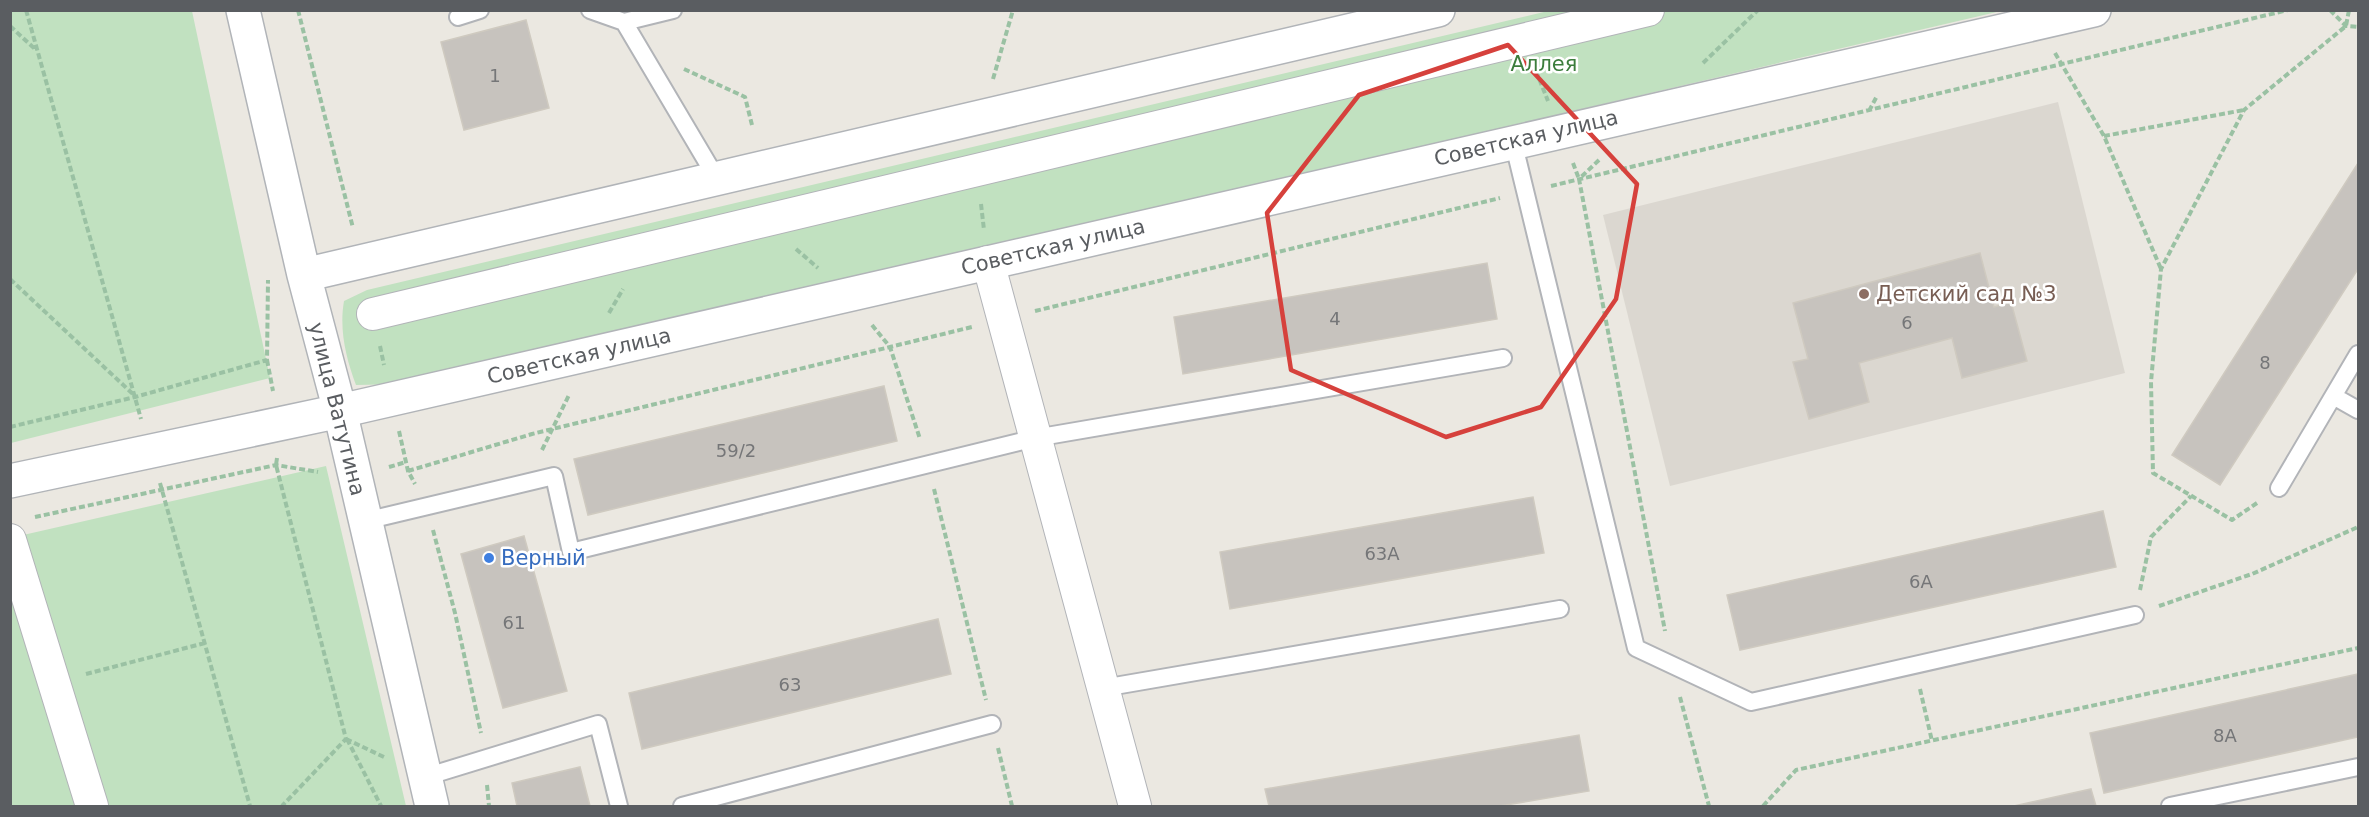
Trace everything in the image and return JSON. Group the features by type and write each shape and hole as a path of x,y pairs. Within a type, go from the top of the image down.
{"street":[{"name":"улица Ватутина","path":"243,10 304,275 340,411 429,792"},
{"path":"304,275 1438,10"},
{"path":"373,314 1648,10"},
{"name":"Советская улица","path":"10,481 150,449 340,411 2094,10"},
{"path":"988,262 1135,807"},
{"path":"10,540 92,807"}],"lane":[{"path":"458,16 480,10"},
{"path":"590,10 624,22 673,10"},
{"path":"624,22 717,179"},
{"path":"1513,141 1636,648 1751,702 2135,615"},
{"path":"2279,488 2335,397 2358,354"},
{"path":"365,521 554,476 571,552 1035,438 1503,358"},
{"path":"2335,397 2358,410"},
{"path":"1102,688 1560,609"},
{"path":"429,792 484,759 598,724 619,807"},
{"path":"682,807 992,724"},
{"path":"2170,807 2358,767"}],"path":[{"path":"26,10 250,807"},
{"path":"298,10 360,262"},
{"path":"1701,64 1758,10"},
{"path":"408,471 532,434 1579,179 2288,10"},
{"path":"2330,10 2346,26 2358,27"},
{"path":"2279,488 2232,520 2153,473 2151,382 2161,269 2244,110 2346,26 2349,10"},
{"path":"10,26 38,51"},
{"path":"2063,64 2104,136 2161,269"},
{"path":"681,67 745,97 752,125"},
{"path":"2104,136 2244,110"},
{"path":"1579,179 1604,156"},
{"path":"1579,179 1671,664 1709,807"},
{"path":"268,268 267,360 280,423 276,465 346,739 381,807"},
{"path":"10,279 135,397"},
{"path":"373,314 408,471 427,506 460,635 480,723 489,807"},
{"path":"10,427 135,397 267,360"},
{"path":"34,517 276,465 355,479 406,462"},
{"path":"2135,615 2151,537 2192,496"},
{"path":"2135,615 2252,574 2358,527"},
{"path":"54,682 204,643"},
{"path":"1763,807 1796,770 2358,648"},
{"path":"1915,664 1932,741"},
{"path":"282,807 346,739"}],"highlighted area":[{"path":"1508,45 1637,184 1616,299 1541,407 1446,437 1291,370 1267,213 1359,95"}],"shaded area":[{"name":"Детский сад №3","path":"2058,102 2125,373 1670,486 1603,215"}],"green space":[{"path":"11,10 192,11 270,378 11,443"},
{"name":"Аллея","path":"1548,11 2001,11 405,384 356,385 349,365 342,323 344,301 367,290"},
{"path":"326,466 406,806 11,806 10,538"}],"building":[{"path":"526,20 549,108 464,130 441,42"},
{"path":"2358,163 2358,269 2220,485 2172,455"},
{"path":"1980,253 1994,307 2011,302 2027,361 1962,378 1952,338 1859,363 1869,402 1809,419 1793,362 1808,359 1793,303"},
{"path":"1487,263 1497,319 1183,374 1174,317"},
{"path":"884,386 897,441 588,515 574,459"},
{"path":"1533,497 1544,553 1230,609 1220,552"},
{"path":"2103,511 2116,567 1740,650 1727,595"},
{"path":"524,536 567,691 503,708 461,554"},
{"path":"938,619 951,674 642,749 629,693"},
{"path":"2358,674 2358,737 2104,793 2090,733"},
{"path":"1579,735 1589,791 1500,806 1269,806 1265,789"},
{"path":"580,767 590,806 517,806 512,783"},
{"path":"2091,789 2096,806 2014,806"}],"place":[{"name":"Детский сад №3","path":"1864,294"},
{"name":"Верный","path":"489,558"}]}
